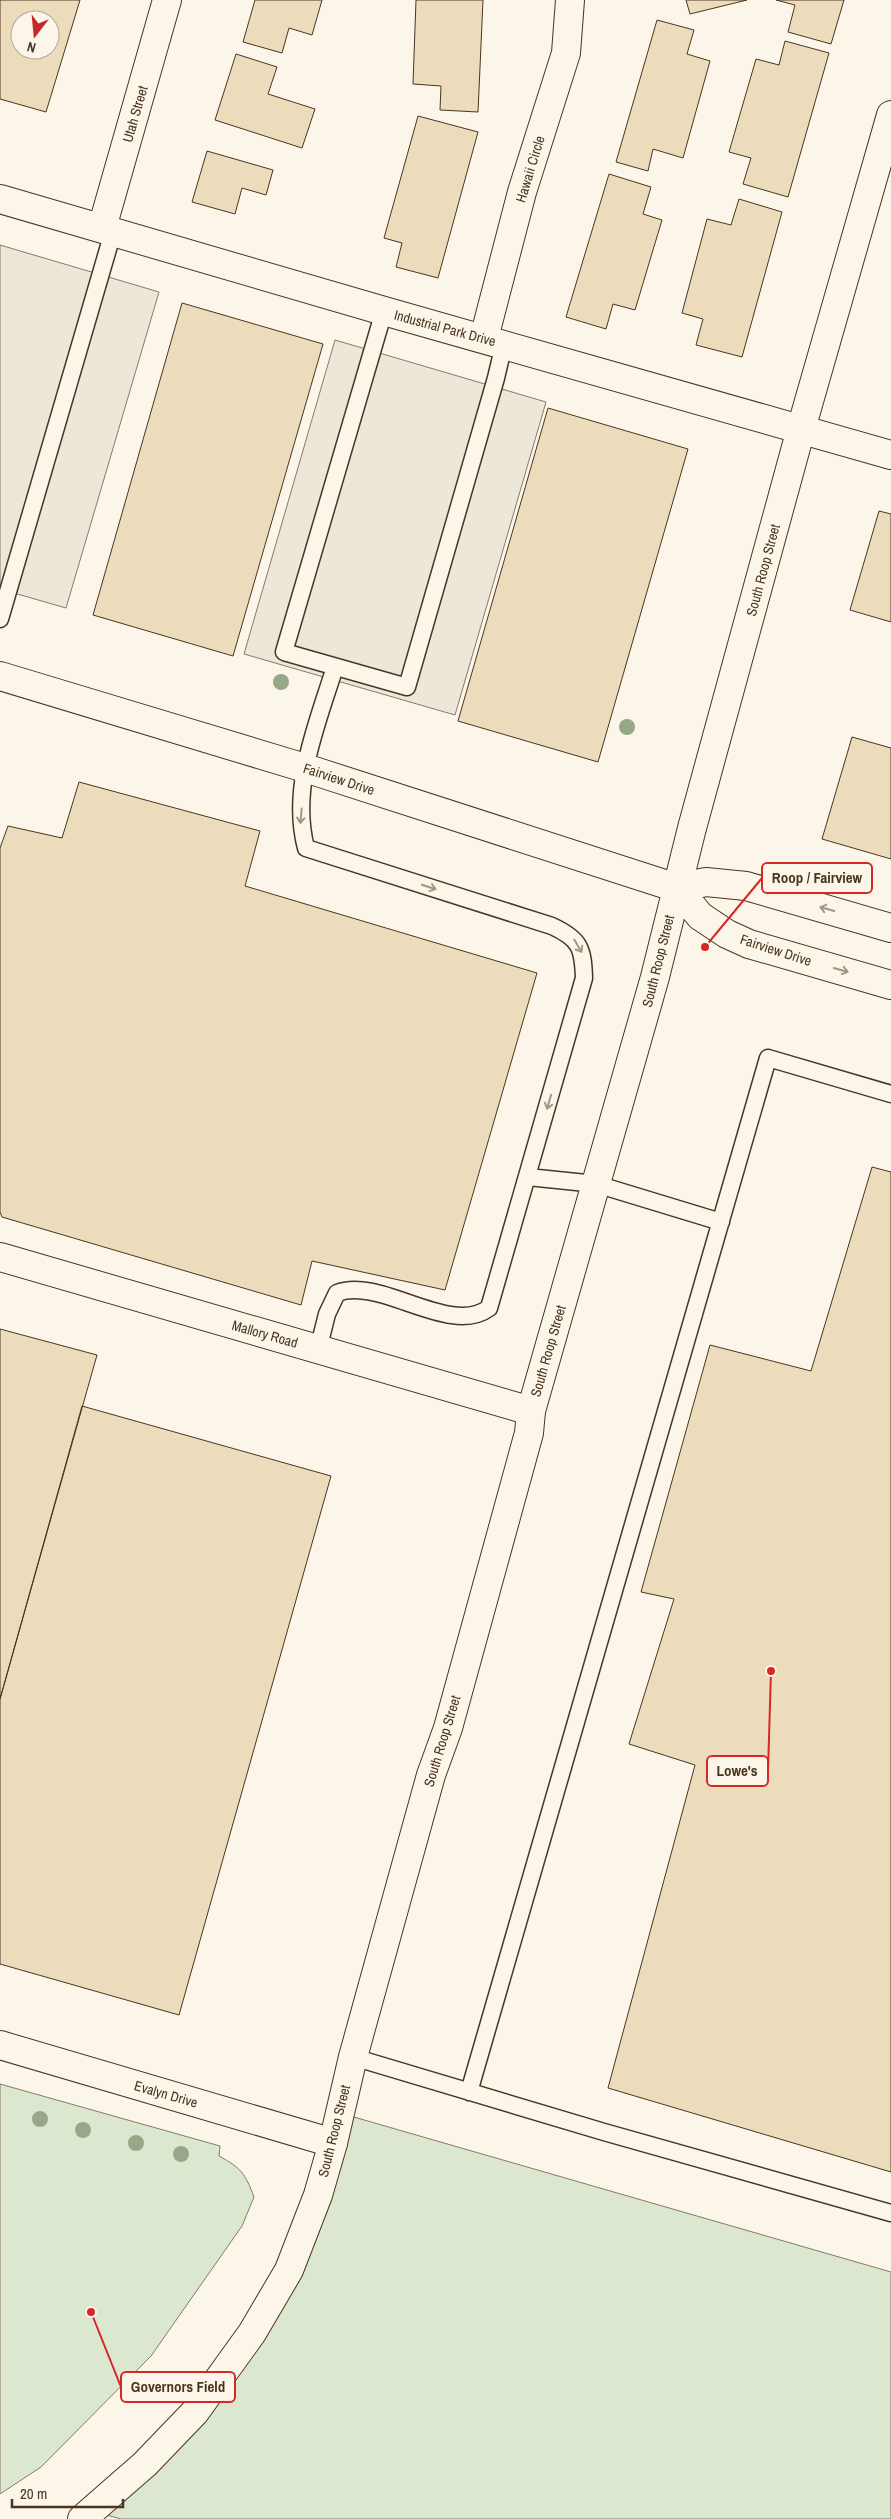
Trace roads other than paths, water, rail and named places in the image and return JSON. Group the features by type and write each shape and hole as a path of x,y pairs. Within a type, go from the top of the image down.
{"street":[{"name":"Utah Street","path":"108,230 167,0"},
{"name":"Hawaii Circle","path":"494,341 522,192 566,53 570,0"},
{"name":"South Roop Street","path":"82,2519 145,2464 194,2412 252,2333 289,2270 318,2195 333,2143 353,2057 431,1775 448,1728 529,1433 531,1411 655,977 677,888 801,429 891,115"},
{"name":"Industrial Park Drive","path":"0,199 384,311 891,455"},
{"name":"Fairview Drive","path":"0,676 305,768 677,888 706,882 746,886 891,928"},
{"name":"Fairview Drive","path":"677,888 700,916 727,934 750,944 891,985"},
{"name":"Mallory Road","path":"0,1257 531,1411"},
{"name":"Evalyn Drive","path":"0,2045 333,2143"}],"lane":[{"path":"0,619 108,230"},
{"path":"384,311 284,652 407,688 496,378 494,341"},
{"path":"318,1350 327,1314 337,1294 345,1290 363,1291 464,1318 481,1314 490,1308 584,978 580,947 569,934 552,926 306,848 300,826 305,768 335,667"},
{"path":"469,2092 768,1058 891,1094"},
{"path":"528,1177 596,1184 721,1222"},
{"path":"353,2057 891,2213"}],"place":[{"name":"Roop / Fairview","path":"705,947"},
{"name":"Lowe's","path":"771,1671"},
{"name":"Governors Field","path":"91,2312"}]}
